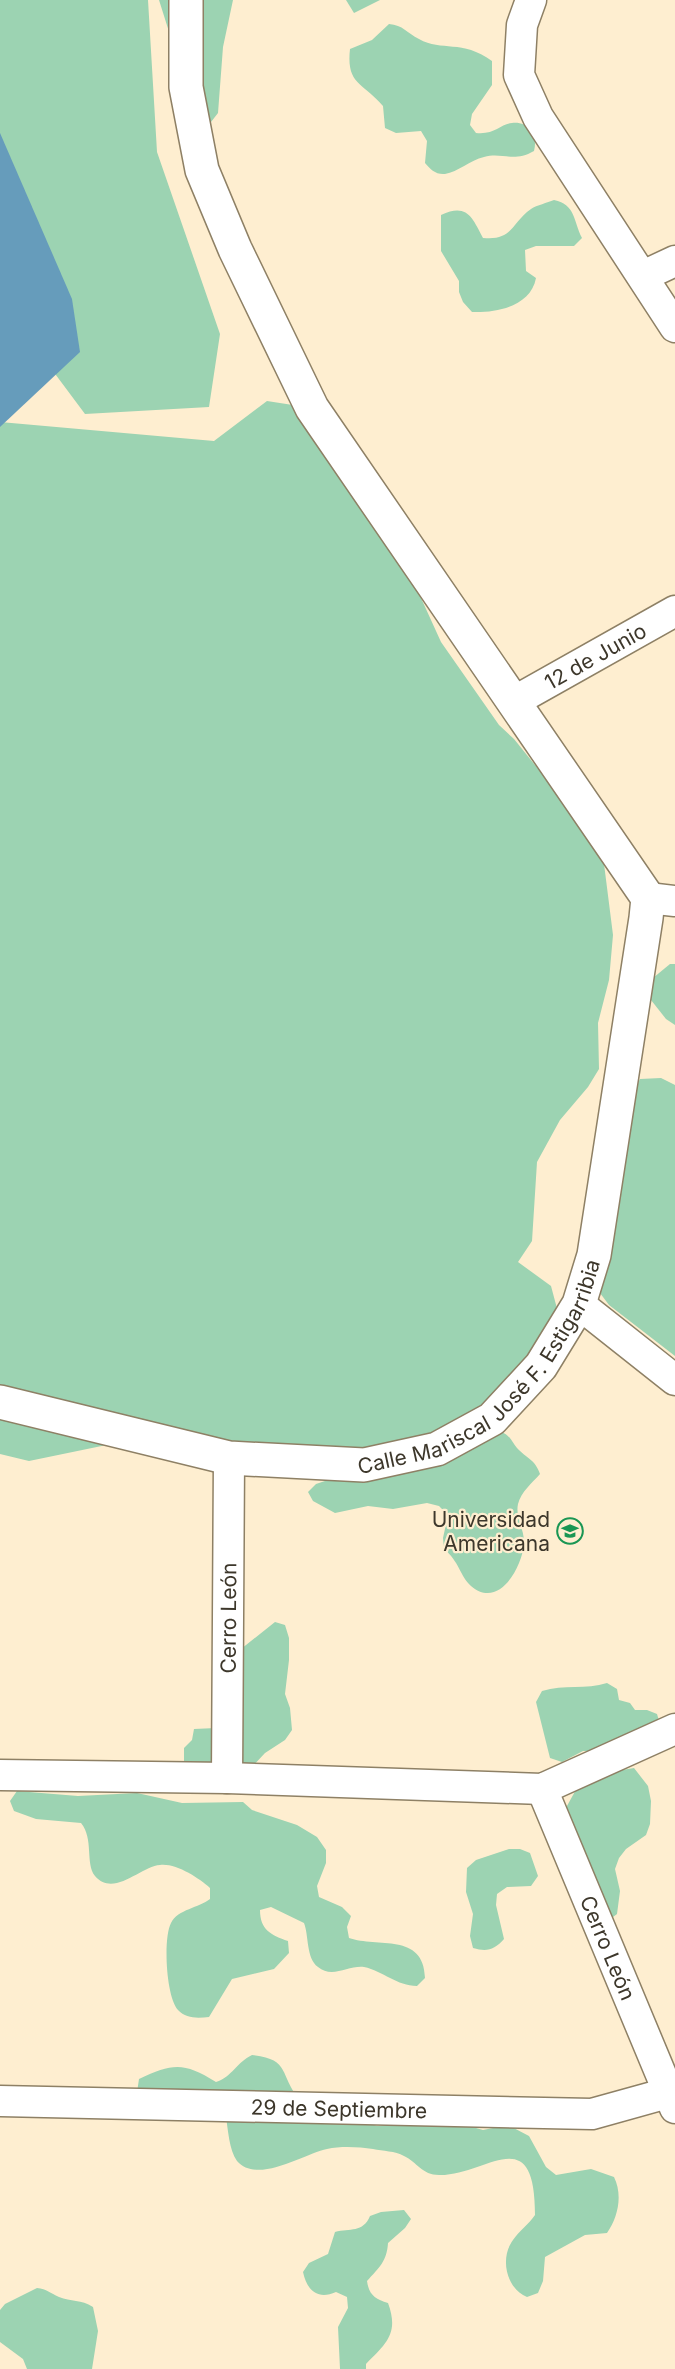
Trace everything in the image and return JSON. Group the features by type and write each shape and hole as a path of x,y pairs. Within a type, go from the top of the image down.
{"street":[{"path":"186,0 186,87 202,170 235,249 312,408 514,700 662,899"},
{"path":"531,0 522,25 519,75 538,117 675,327"},
{"path":"643,276 675,261"},
{"name":"12 de Junio","path":"514,700 675,611"},
{"name":"Calle Mariscal José F. Estigarribia","path":"0,1402 229,1458 364,1465 437,1449 492,1419 541,1366 579,1304 594,1255 662,899"},
{"path":"579,1304 675,1380"},
{"name":"Cerro León","path":"227,1778 229,1458"},
{"path":"0,1775 227,1778 542,1789 675,1729"},
{"name":"Cerro León","path":"542,1789 673,2098"},
{"name":"29 de Septiembre","path":"0,2101 592,2114 673,2098"}],"green space":[{"path":"0,0 148,0 157,152 220,334 209,407 85,414 0,300"},
{"path":"159,0 233,0 223,47 218,113 211,122 199,127"},
{"path":"346,0 380,0 354,13"},
{"path":"389,24 428,43 471,50 492,61 492,85 472,114 470,125 476,133 483,133 512,123 524,125 534,135 534,151 514,157 484,157 445,174 439,174 431,169 425,163 427,141 421,131 396,133 385,128 383,106 353,77 349,61 350,49 372,40"},
{"path":"554,200 570,209 582,238 574,246 536,246 525,250 526,271 536,278 533,288 520,301 511,306 492,311 472,312 463,302 459,292 459,281 441,251 441,215 463,211 472,218 483,238 493,238 506,234 531,209"},
{"path":"267,401 312,408 421,598 441,642 499,725 514,739 602,848 613,935 609,980 598,1023 599,1069 588,1087 560,1120 537,1162 532,1241 518,1262 551,1286 563,1331 531,1394 364,1465 121,1442 29,1461 0,1454 0,422 214,441"},
{"path":"670,964 675,964 675,1025 666,1019 651,1000 653,978"},
{"path":"661,1078 675,1085 675,1356 609,1305 594,1285 630,1098 640,1079"},
{"path":"499,1431 508,1436 517,1448 533,1462 540,1474 524,1492 518,1504 524,1544 519,1564 507,1583 491,1593 481,1592 471,1586 453,1558 444,1549 443,1538 448,1515 439,1506 427,1503 393,1509 368,1506 335,1513 313,1501 308,1492 316,1484 328,1480"},
{"path":"275,1622 285,1625 289,1638 285,1694 290,1708 292,1730 285,1740 265,1753 250,1769 184,1767 184,1748 192,1740 194,1729 216,1728 241,1649"},
{"path":"607,1683 617,1689 619,1700 630,1703 635,1710 647,1710 657,1714 660,1724 606,1751 583,1751 562,1762 550,1758 536,1702 542,1691"},
{"path":"634,1768 648,1786 651,1801 650,1824 646,1835 626,1849 619,1858 615,1869 620,1891 617,1914 609,1920 586,1916 575,1910 562,1815 578,1786"},
{"path":"17,1791 78,1796 137,1793 182,1803 243,1802 252,1810 297,1825 317,1837 326,1850 326,1863 317,1886 319,1897 342,1907 351,1916 347,1927 349,1938 397,1944 408,1948 417,1954 423,1963 425,1978 417,1986 403,1984 364,1967 335,1972 323,1970 311,1958 304,1923 271,1907 260,1910 262,1922 272,1934 288,1941 289,1953 274,1969 232,1979 209,2017 196,2018 185,2015 174,2003 168,1981 167,1941 174,1918 210,1899 210,1888 187,1872 166,1865 153,1867 119,1882 110,1884 102,1882 92,1871 87,1836 81,1823 36,1819 14,1811 10,1801"},
{"path":"509,1849 520,1849 530,1853 538,1876 531,1886 507,1887 497,1894 496,1905 504,1939 490,1949 473,1948 470,1936 473,1914 466,1892 467,1868 476,1860"},
{"path":"252,2055 273,2060 279,2064 299,2099 377,2126 448,2120 483,2130 508,2125 529,2136 546,2167 556,2175 591,2169 614,2177 619,2198 614,2220 607,2233 585,2235 545,2257 543,2281 538,2293 527,2297 514,2287 507,2273 506,2264 506,2256 513,2240 535,2215 533,2185 527,2168 517,2160 505,2159 457,2173 439,2175 428,2173 397,2153 344,2147 327,2149 282,2166 257,2170 246,2168 234,2156 226,2117 142,2120 134,2112 139,2079 161,2070 178,2067 195,2071 216,2082 226,2077 242,2061"},
{"path":"404,2210 411,2219 405,2228 388,2243 384,2260 367,2281 373,2296 388,2303 392,2322 389,2337 366,2364 366,2369 340,2369 338,2327 348,2308 347,2297 336,2292 324,2295 314,2292 307,2284 303,2272 309,2263 328,2254 335,2232 356,2229 364,2225 370,2216 381,2212"},
{"path":"37,2288 63,2299 93,2307 98,2331 92,2369 27,2369 23,2359 0,2342 0,2310 5,2304"}],"water":[{"path":"0,133 72,299 80,352 0,427"}],"place":[{"name":"Universidad Americana","path":"570,1531"}]}
